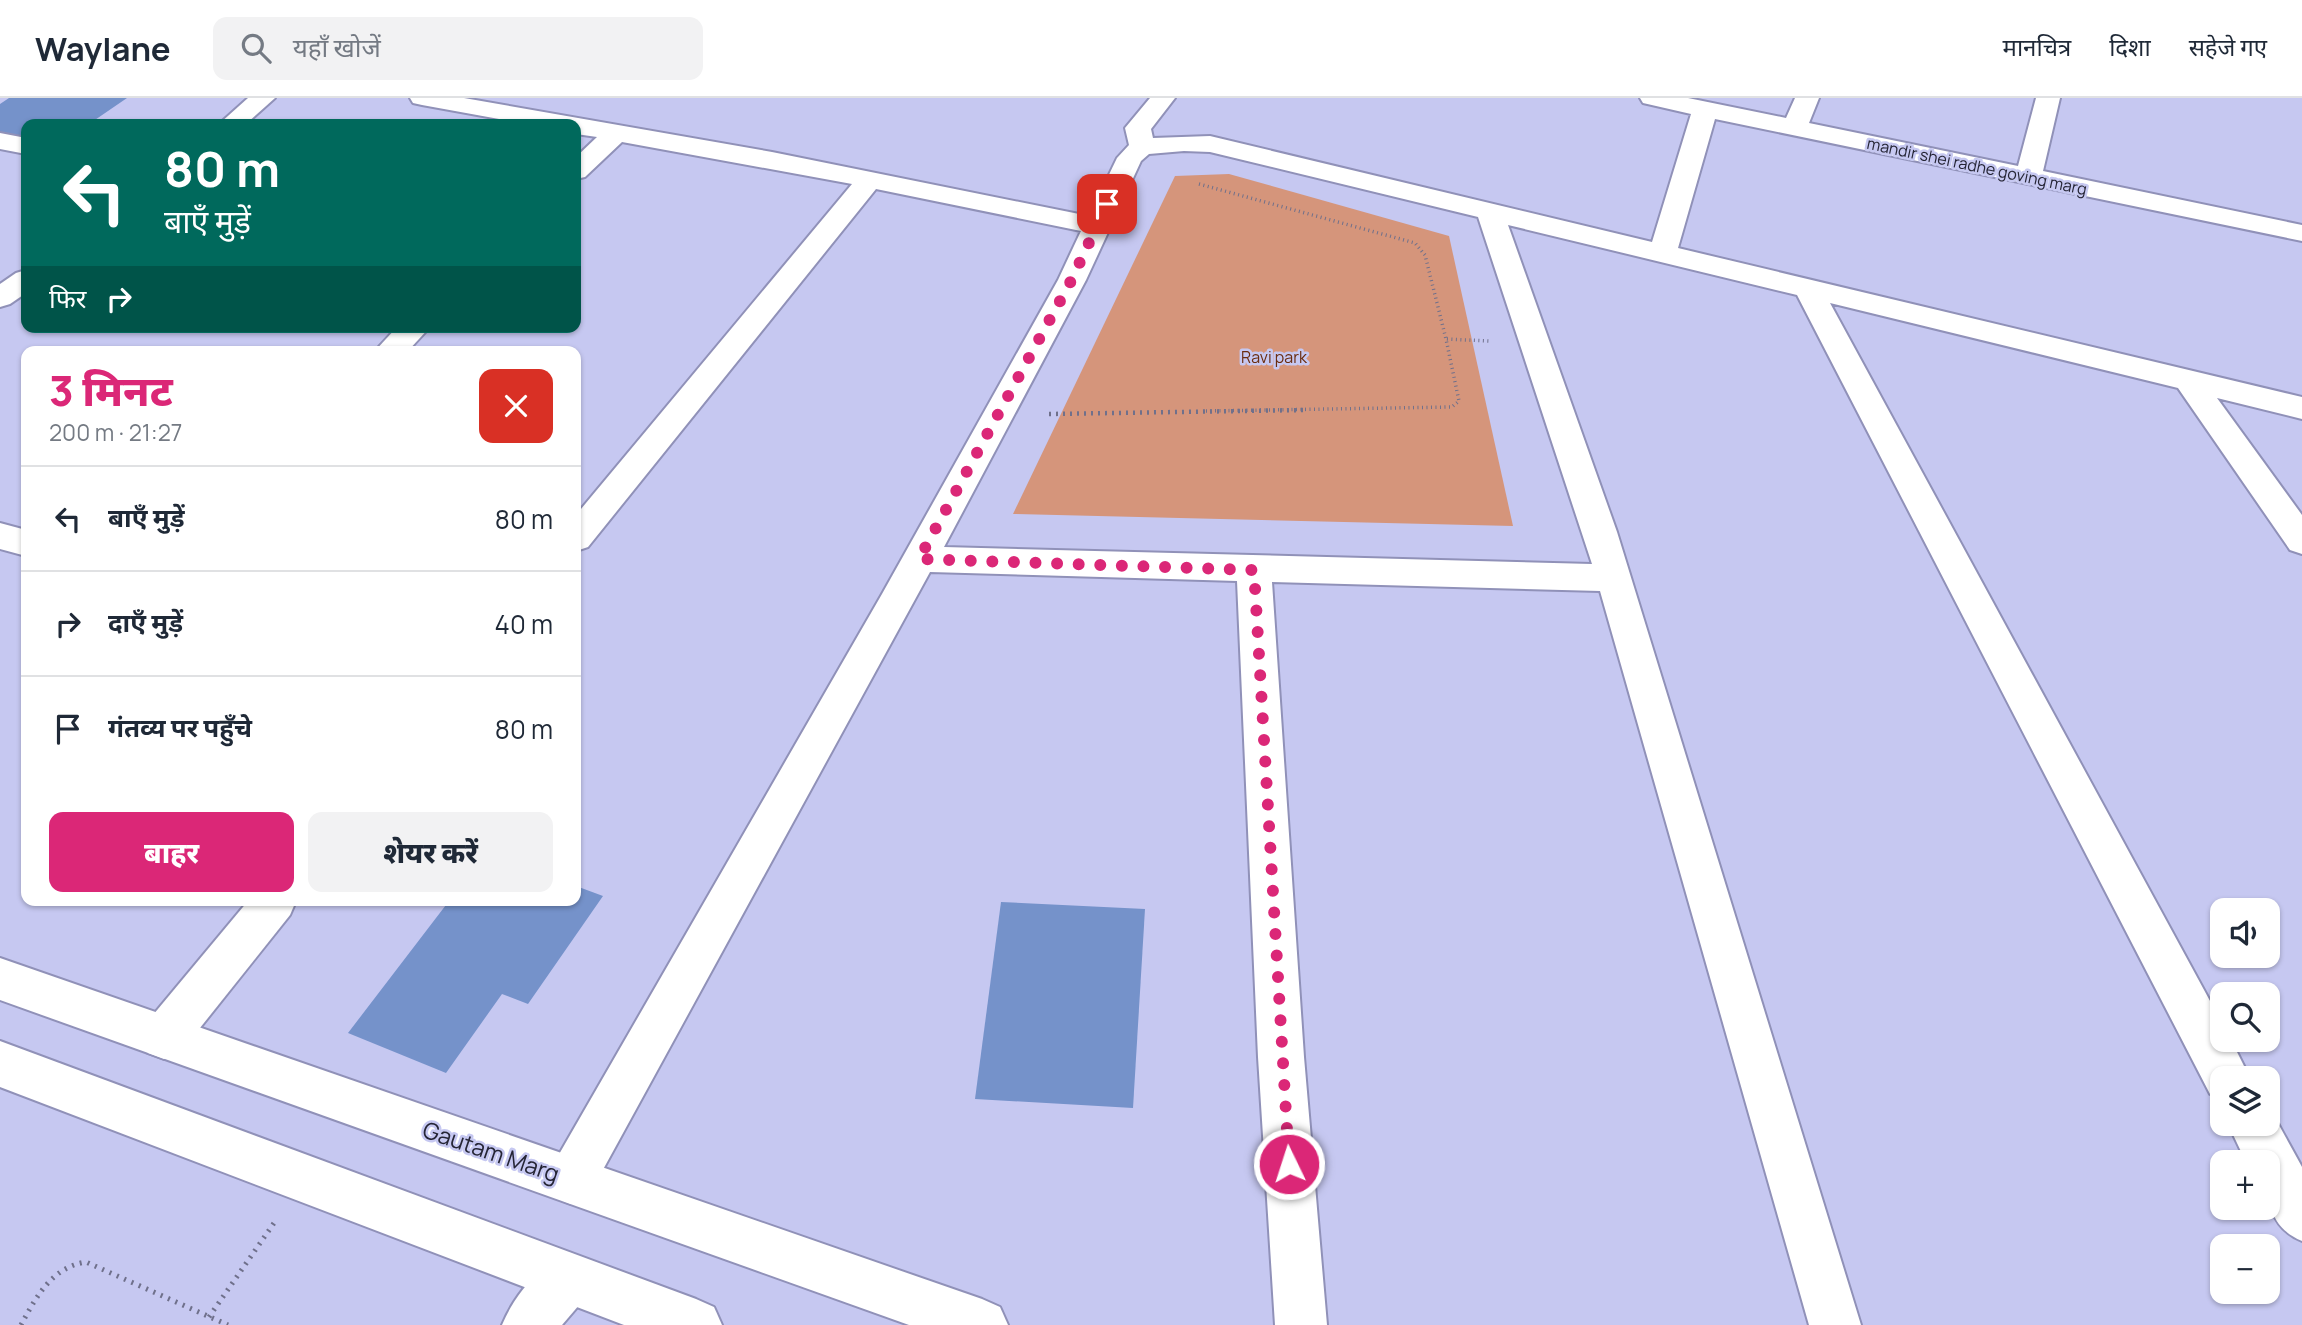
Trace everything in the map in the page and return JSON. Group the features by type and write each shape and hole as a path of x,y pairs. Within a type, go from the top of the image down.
{"street":[{"path":"237,119 263,98"},
{"path":"422,98 540,119"},
{"path":"1142,147 1138,128 1163,98"},
{"name":"mandir shei radhe goving marg","path":"1653,98 2302,233"},
{"path":"1794,128 1807,98"},
{"path":"2028,177 2048,98"},
{"path":"1662,256 1705,109"},
{"path":"581,127 772,160 1095,226"},
{"path":"581,166 616,133"},
{"path":"0,141 21,145"},
{"path":"571,1180 919,559 1072,279 1095,226 1130,159 1142,147 1210,144 1662,256 2302,408"},
{"path":"581,532 870,180"},
{"path":"1491,214 1613,578 1836,1325"},
{"path":"1808,289 2221,1066"},
{"path":"395,346 409,333"},
{"path":"2189,381 2302,541"},
{"path":"0,536 21,542"},
{"path":"919,559 1613,578"},
{"path":"1254,570 1280,1043 1301,1325"},
{"path":"164,1037 271,906"},
{"name":"Gautam Marg","path":"0,979 982,1325"},
{"path":"0,1064 696,1325"},
{"path":"2259,1136 2302,1216"},
{"path":"528,1325 568,1279"}],"path":[{"path":"1045,414 1458,405 1446,339 1424,255 1415,243 1186,181"},
{"path":"1446,339 1535,344"},
{"path":"209,1317 304,1180"},
{"path":"21,1325 29,1309 51,1281 68,1265 86,1262 228,1325"}],"green space":[{"name":"Ravi park","path":"1229,174 1449,236 1513,526 1013,514 1175,176"}],"building":[{"path":"9,98 127,98 96,119 21,119 21,139 0,135 0,104"},
{"path":"581,888 603,896 528,1004 502,994 446,1073 348,1033 445,906 581,906"},
{"path":"1001,902 1145,909 1133,1108 975,1099"}],"route":[{"path":"1107,204 1072,279 919,559 1254,570 1289,1164"}]}
